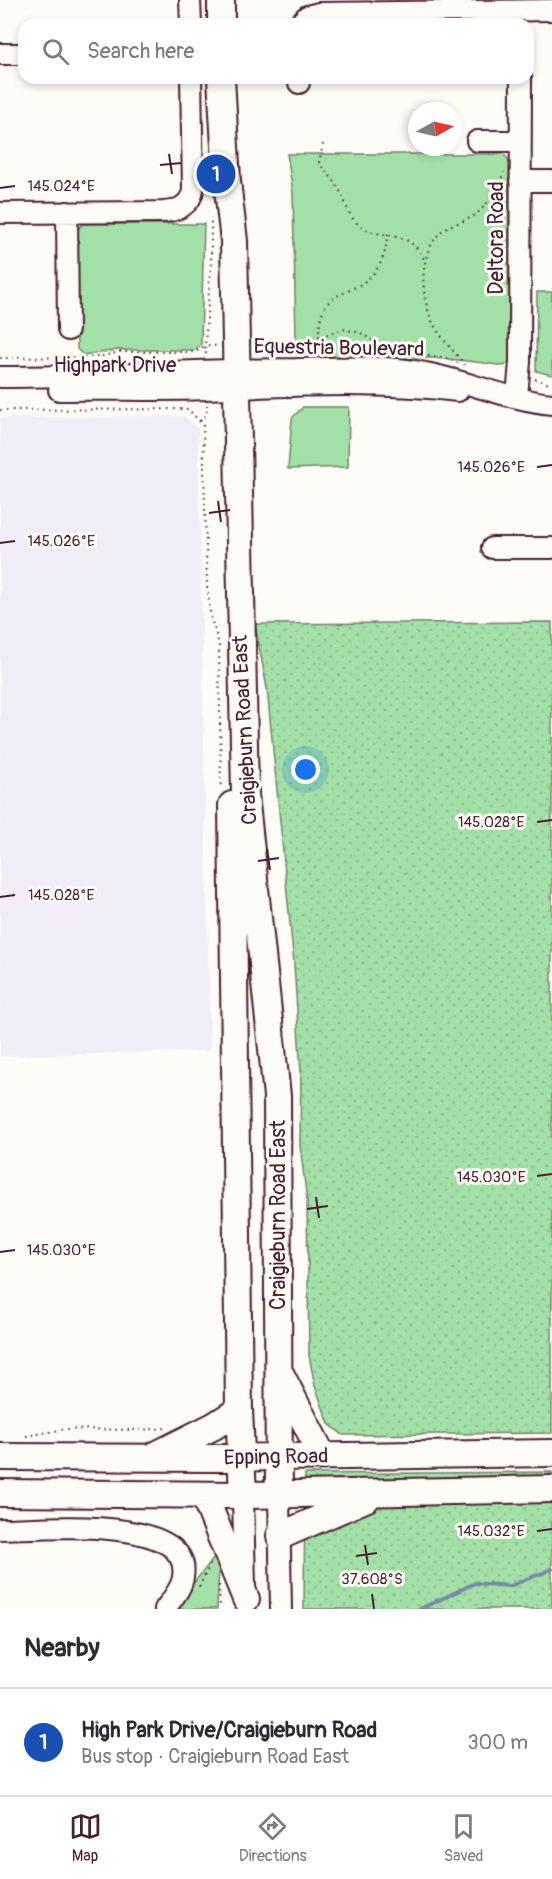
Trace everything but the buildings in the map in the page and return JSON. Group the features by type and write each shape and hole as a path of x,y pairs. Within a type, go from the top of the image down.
{"main road":[{"path":"221,0 221,18"},
{"name":"Craigieburn Road East","path":"221,84 227,181 234,241 227,367 225,559 230,677 239,1410 243,1495"},
{"name":"Craigieburn Road East","path":"227,367 240,588 245,794 277,1096 279,1495"},
{"path":"279,1370 322,1455"},
{"path":"153,1457 214,1426 239,1410"},
{"name":"Epping Road","path":"0,1457 242,1458 552,1453"},
{"name":"Epping Road","path":"0,1493 279,1495 552,1489"},
{"path":"280,1536 378,1493"},
{"path":"204,1495 246,1604"}],"street":[{"path":"190,0 191,18"},
{"path":"301,13 552,10"},
{"path":"0,54 18,54"},
{"path":"0,213 170,212 186,204 193,190 191,84"},
{"name":"Deltora Road","path":"517,397 520,375 520,181 514,141 519,84"},
{"path":"477,141 514,141"},
{"path":"520,181 552,181"},
{"path":"67,212 68,330"},
{"name":"Highpark Drive","path":"0,377 227,367"},
{"name":"Highpark Drive","path":"0,390 227,367"},
{"name":"Equestria Boulevard","path":"227,367 396,369 462,380 517,397 552,404"},
{"path":"492,548 552,548"},
{"path":"243,1495 246,1604"},
{"path":"279,1495 281,1609"},
{"path":"0,1529 117,1528 162,1540 176,1550 183,1561 184,1575 165,1609"}],"path":[{"path":"466,366 434,324 425,293 425,261 432,243 444,230 472,217 491,197 507,166 514,141"},
{"path":"323,144 318,162 337,185 355,221 364,228 414,243 425,261"},
{"path":"211,207 211,265 227,367"},
{"path":"319,338 319,321 324,309 336,295 363,283 376,271 384,255 388,234"},
{"path":"0,358 99,357 120,352 196,352 227,367 319,338 332,331 353,331 381,346 405,353"},
{"path":"423,355 443,357 473,369"},
{"path":"0,410 188,409 203,425 207,587 211,619 219,644 221,792"},
{"path":"26,1436 66,1429 140,1430 170,1427"},
{"path":"195,1594 212,1561"}],"shaded area":[{"path":"184,416 198,429 210,1051 0,1056 0,418"}],"green space":[{"path":"287,154 462,156 462,154 503,154 509,160 509,362 504,366 431,358 343,358 310,350 296,342 293,193"},
{"path":"82,224 204,224 201,344 195,350 118,350 83,355 77,349 76,232"},
{"path":"537,292 552,292 552,375 536,371"},
{"path":"303,407 349,407 348,467 288,469 292,418"},
{"path":"552,622 552,1433 343,1435 329,1424 315,1386 309,1356 307,1201 300,1145 301,1073 294,964 267,688 255,624"},
{"path":"552,1472 552,1609 304,1609 305,1474"},
{"path":"214,1558 219,1567 217,1609 172,1609"}],"waterway":[{"path":"420,1609 475,1583 510,1586 552,1569"}],"place":[{"name":"High Park Drive/Craigieburn Road","path":"216,174"}]}
